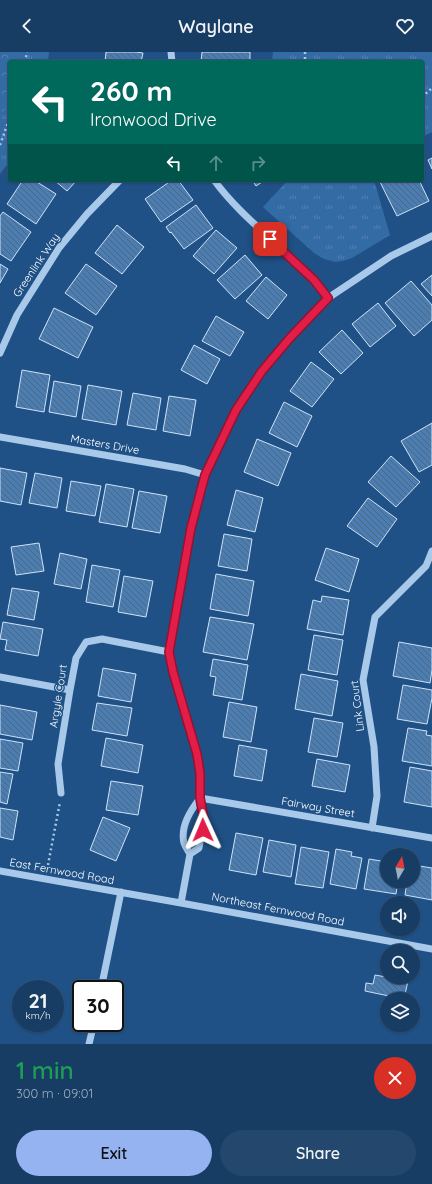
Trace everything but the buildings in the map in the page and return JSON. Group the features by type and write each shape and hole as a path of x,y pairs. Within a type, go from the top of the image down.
{"street":[{"name":"Greenlink Way","path":"0,353 17,315 59,248 87,214 118,182"},
{"path":"215,182 227,198 314,280 328,298"},
{"path":"190,854 199,848 204,820 200,798 200,773 197,754 173,672 169,652 191,528 205,475 236,410 262,371 289,339 328,298 391,256 432,236"},
{"name":"Masters Drive","path":"0,437 185,469 205,475"},
{"name":"Link Court","path":"372,828 378,796 374,746 363,680 375,617 426,566 432,551"},
{"name":"Argyle Court","path":"61,793 58,764 70,690 76,658 86,642 102,639 169,652"},
{"path":"0,677 70,690"},
{"path":"181,903 190,854 184,844 183,837 187,816 200,798"},
{"name":"Fairway Street","path":"200,798 432,838"},
{"name":"East Fernwood Road","path":"0,871 121,892"},
{"path":"103,980 121,892"},
{"name":"Northeast Fernwood Road","path":"121,892 432,949"},
{"path":"89,1044 92,1032"}],"path":[{"path":"424,94 432,88"},
{"path":"0,145 8,123"},
{"path":"46,879 61,793"}],"green space":[{"path":"0,52 49,52 48,60 8,60 8,164 0,174"},
{"path":"0,52 18,52 16,60 8,60 8,93 0,122"},
{"path":"273,52 432,52 432,132 424,136 424,60 272,60"},
{"path":"286,182 375,182 390,235 352,258 335,262 324,259 314,253 263,207"}],"route":[{"path":"203,830 204,820 200,798 200,773 197,754 173,672 169,652 191,528 205,475 236,410 262,371 289,339 328,298 314,280 270,239"}]}
